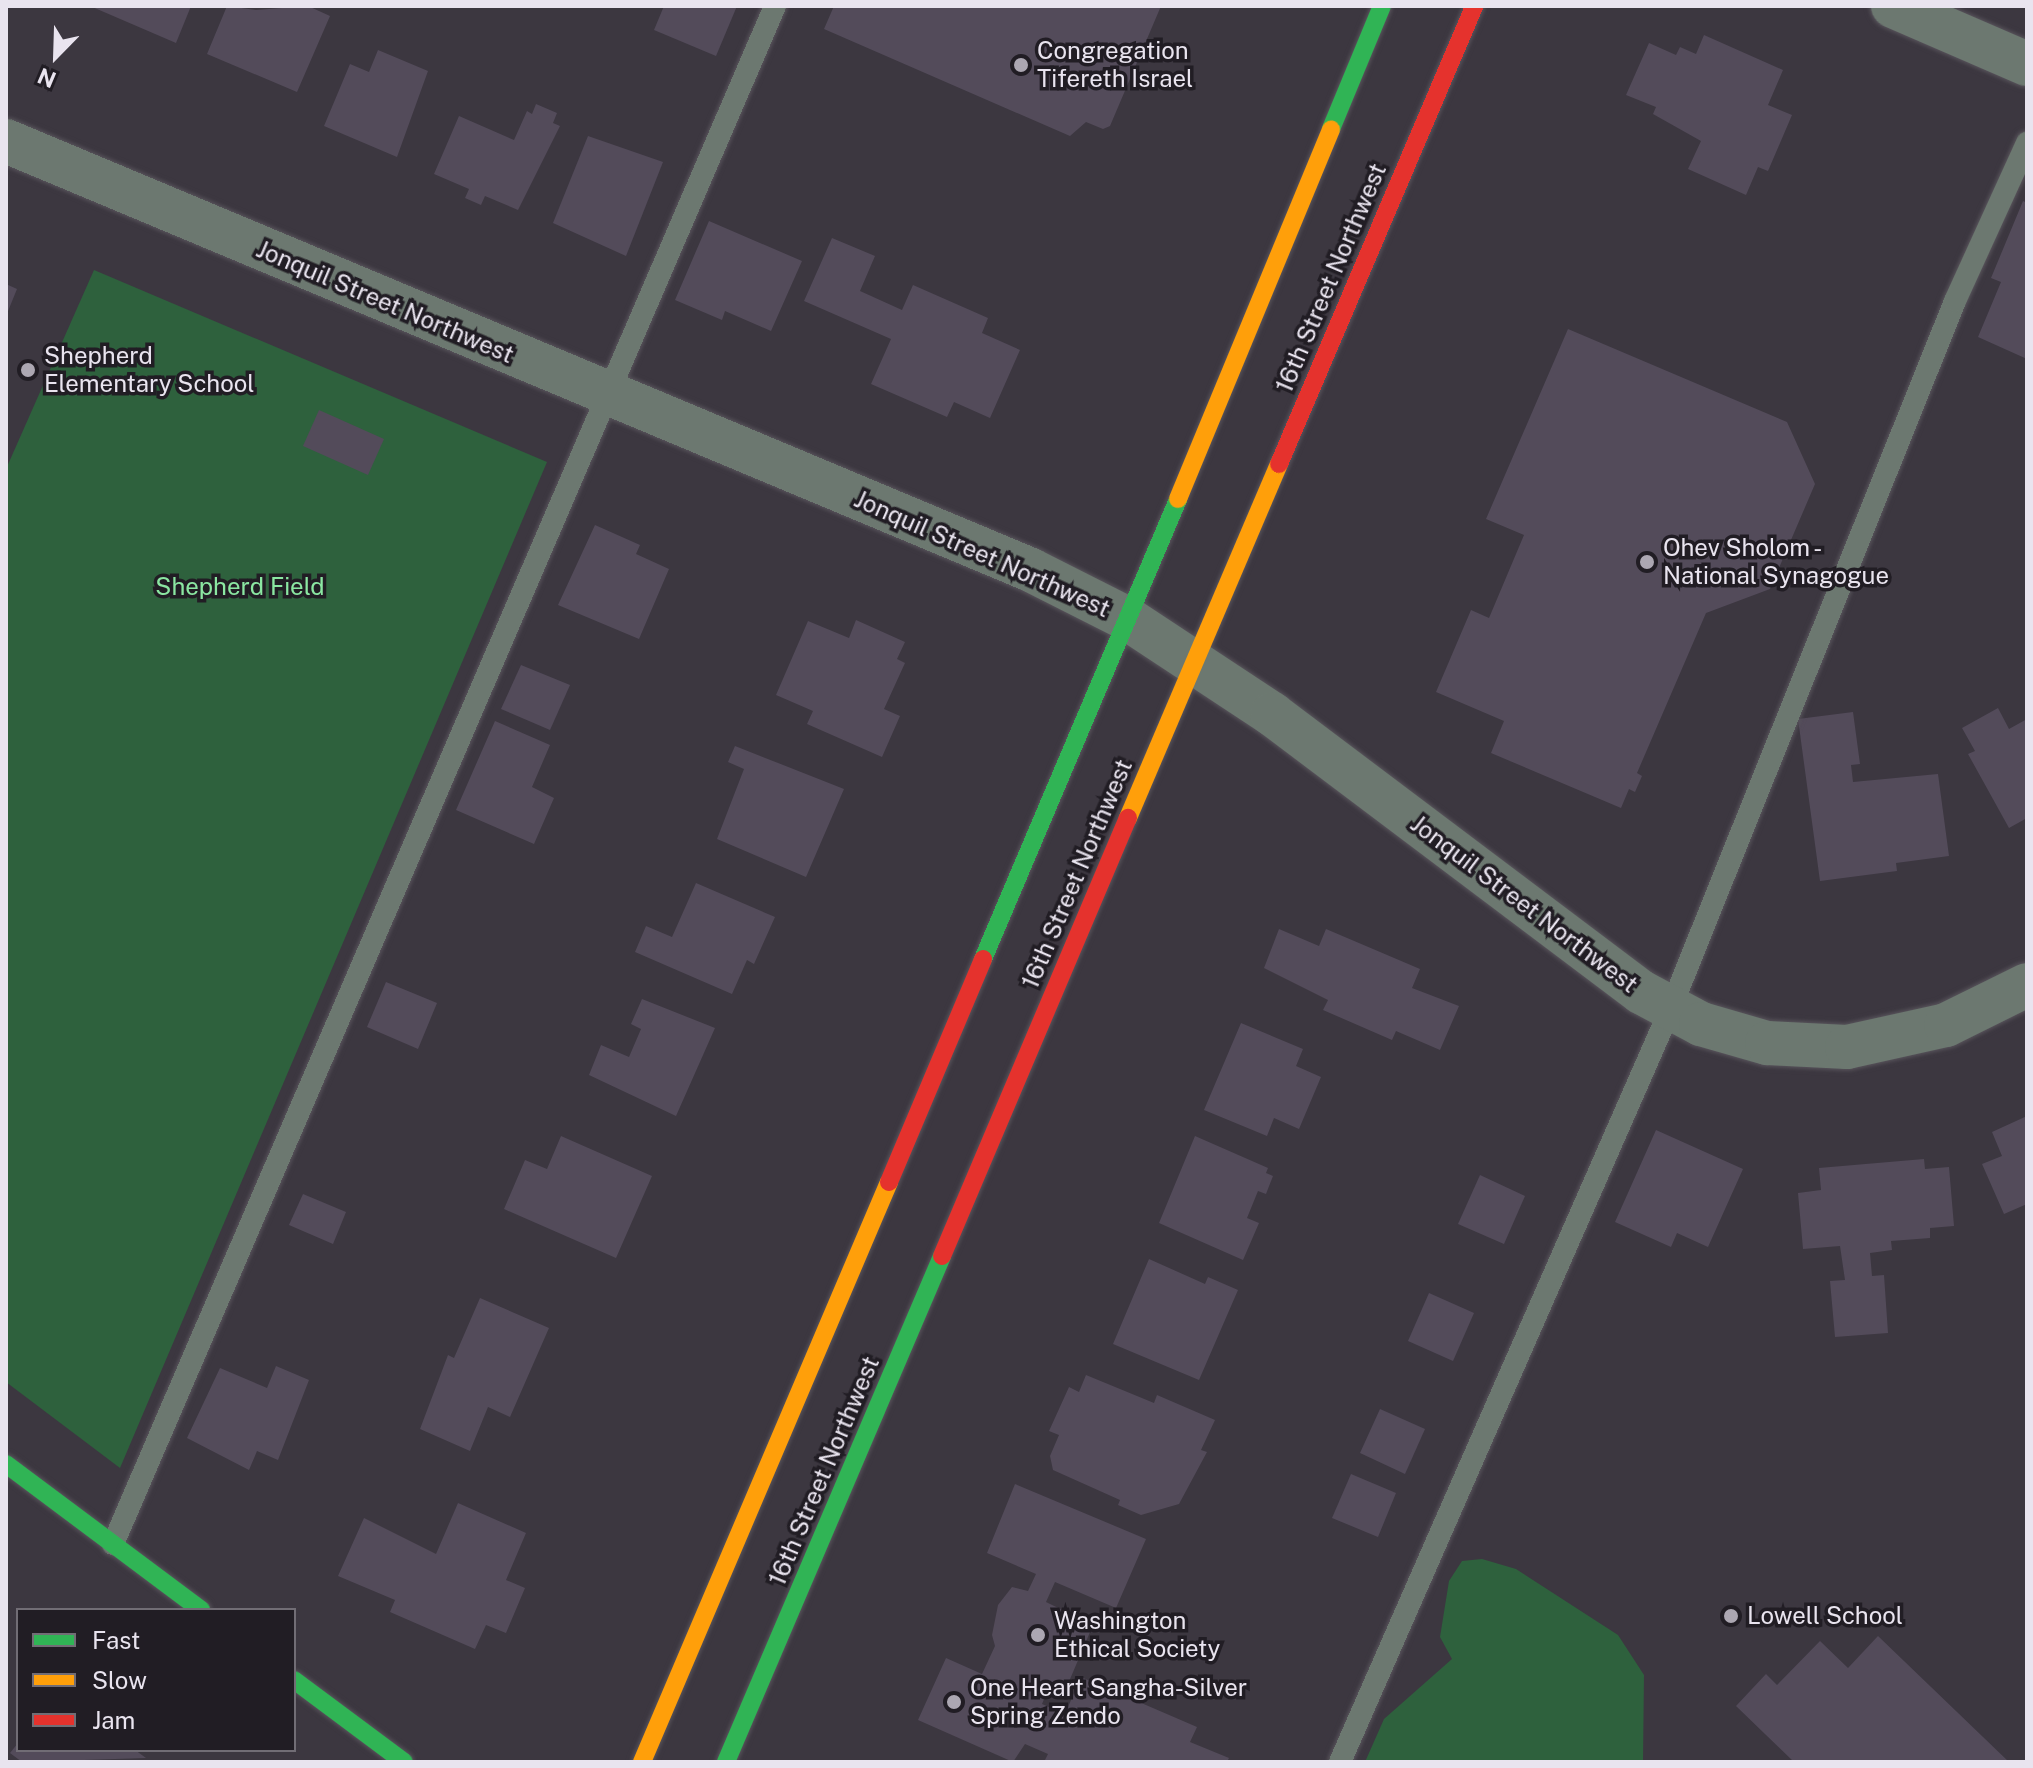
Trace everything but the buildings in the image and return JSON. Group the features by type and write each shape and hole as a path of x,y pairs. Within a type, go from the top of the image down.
{"main road":[{"path":"642,1762 1128,619 1382,6"},
{"name":"16th Street Northwest","path":"726,1762 1474,6"},
{"path":"6,1464 198,1608"},
{"path":"296,1681 404,1762"}],"street":[{"path":"1893,6 2027,64"},
{"name":"Jonquil Street Northwest","path":"6,141 608,397 1031,570 1128,619 1194,662 1670,1010 1767,1043 1847,1047 1946,1025 2027,985"}],"lane":[{"path":"113,1544 775,6"},
{"path":"1340,1762 1670,1010 1955,301 2027,143"}],"green space":[{"name":"Shepherd Field","path":"94,270 547,462 120,1468 6,1382 6,469"},
{"path":"1482,1559 1516,1569 1618,1635 1644,1675 1643,1762 1365,1762 1384,1719 1452,1659 1440,1637 1449,1581 1462,1561"}],"traffic: fast":[{"path":"1331,129 1382,6"},
{"path":"983,959 1178,499"},
{"path":"726,1762 942,1256"},
{"path":"6,1464 198,1608"},
{"path":"296,1681 404,1762"}],"traffic: slow":[{"path":"1178,499 1331,129"},
{"path":"1128,818 1279,464"},
{"path":"642,1762 889,1182"}],"traffic: jam":[{"path":"1279,464 1474,6"},
{"path":"942,1256 1128,818"},
{"path":"889,1182 983,959"}],"place":[{"name":"Congregation Tifereth Israel","path":"1021,65"},
{"name":"Shepherd Elementary School","path":"28,370"},
{"name":"Ohev Sholom - National Synagogue","path":"1647,562"},
{"name":"Lowell School","path":"1731,1616"},
{"name":"Washington Ethical Society","path":"1038,1635"},
{"name":"One Heart Sangha-Silver Spring Zendo","path":"954,1702"}]}
